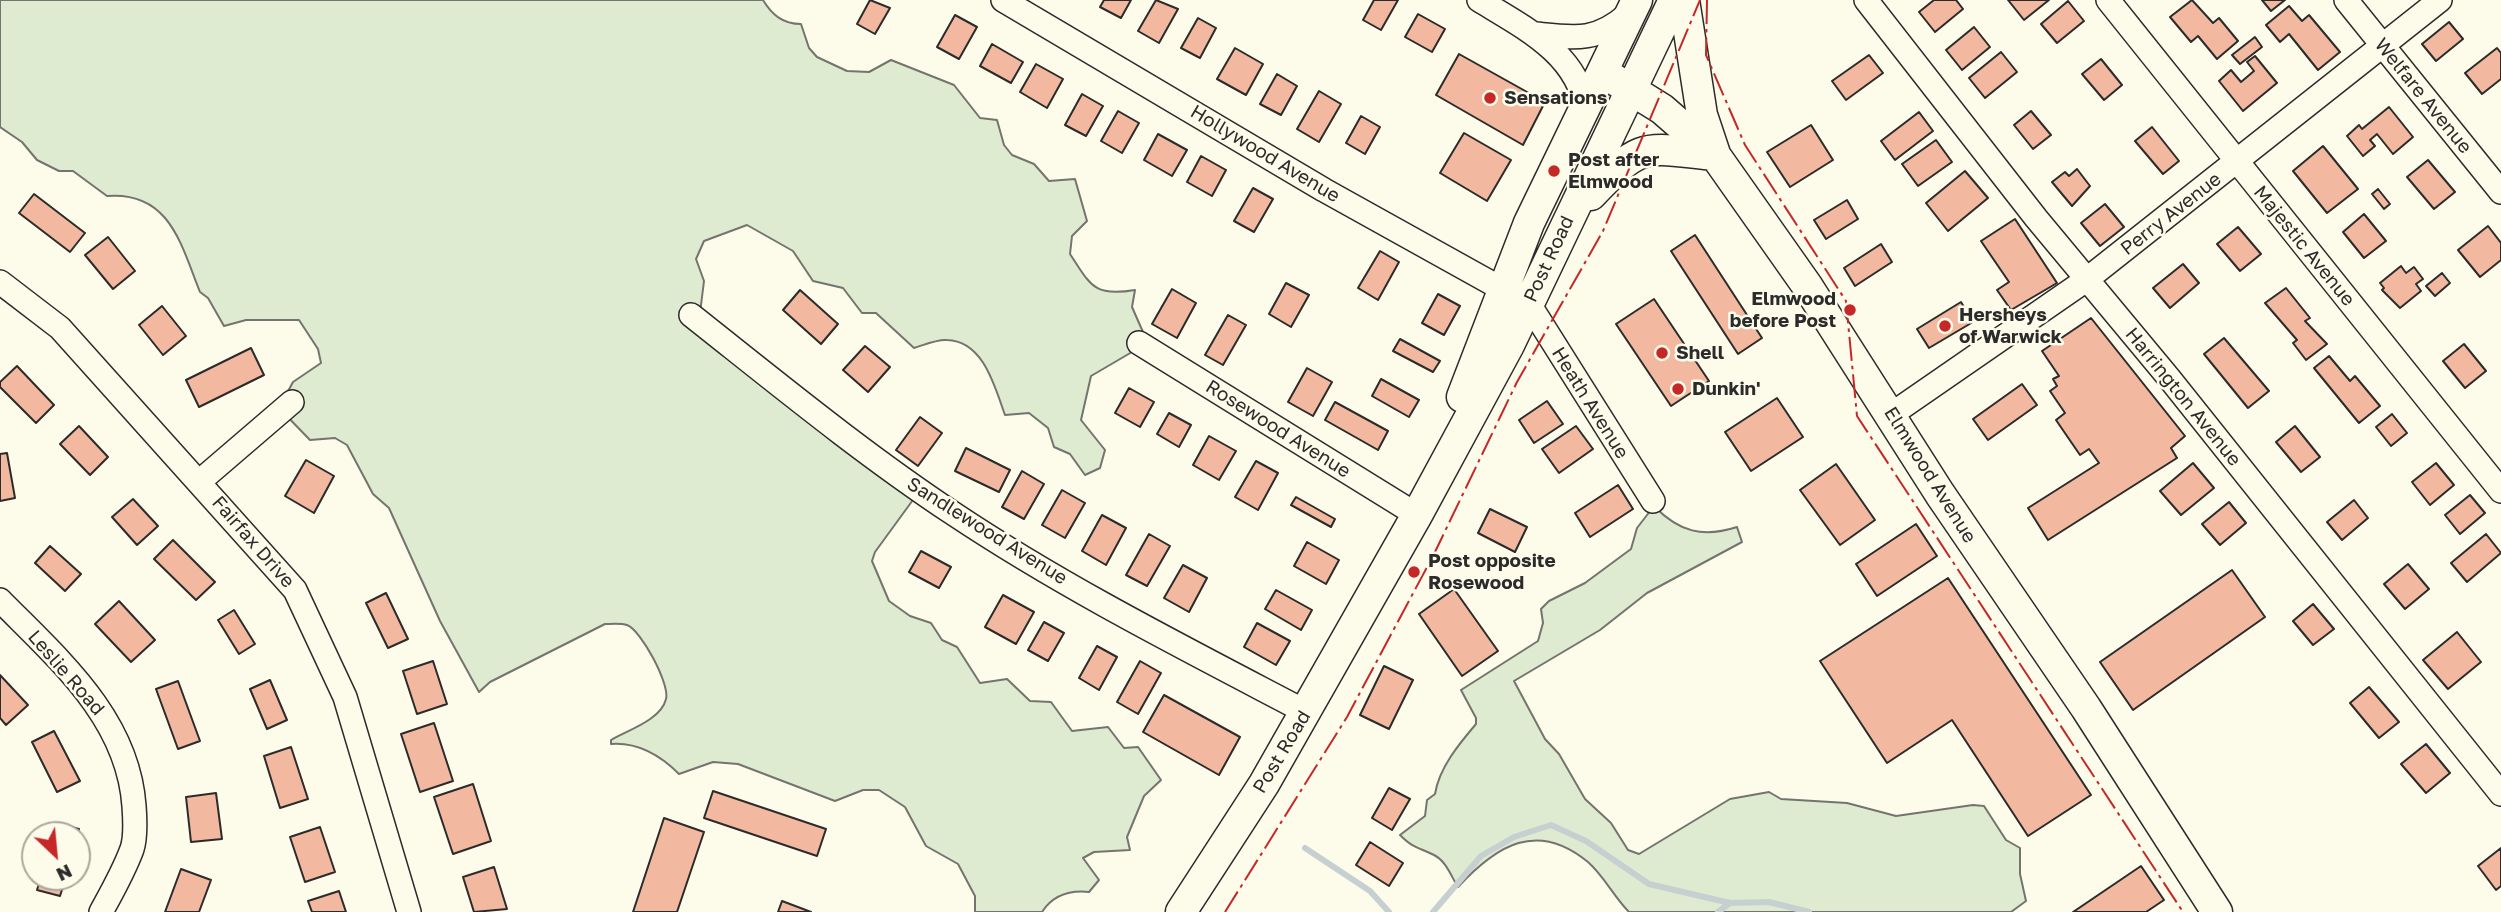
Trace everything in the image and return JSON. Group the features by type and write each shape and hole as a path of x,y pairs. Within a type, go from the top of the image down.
{"main road":[{"name":"Post Road","path":"1181,912 1306,712 1417,515 1516,297 1567,221 1674,0"},
{"path":"1567,221 1616,167 1635,154 1655,149 1715,155 1702,115 1688,40 1684,0"},
{"name":"Post Road","path":"1516,297 1529,223 1586,111 1635,5"},
{"name":"Elmwood Avenue","path":"1604,73 1662,109 1715,155 1773,235 1892,414 1940,494 2086,708 2217,912"}],"street":[{"name":"Hollywood Avenue","path":"1003,0 1324,190 1516,297"},
{"path":"1479,0 1535,34 1564,60 1583,90 1586,111"},
{"name":"Harrington Avenue","path":"1866,0 2086,280 2169,378 2501,794"},
{"name":"Majestic Avenue","path":"2108,0 2501,491"},
{"name":"Welfare Avenue","path":"2346,0 2501,192"},
{"name":"Perry Avenue","path":"1892,414 2086,280 2440,0"},
{"path":"1535,34 1576,38 1607,32 1635,5"},
{"name":"Fairfax Drive","path":"1,286 60,328 295,590 345,697 409,912"},
{"name":"Heath Avenue","path":"1516,297 1653,501"},
{"name":"Sandlewood Avenue","path":"691,315 847,438 955,515 1129,619 1306,712"},
{"name":"Rosewood Avenue","path":"1139,343 1417,515"},
{"path":"200,481 292,402"},
{"name":"Leslie Road","path":"0,600 68,668 95,703 112,728 132,784 133,847 102,912"}],"green space":[{"path":"0,0 763,0 779,18 801,24 809,48 817,57 847,71 869,72 891,60 954,85 980,118 997,120 1004,145 1012,155 1034,164 1049,181 1075,179 1087,221 1072,236 1070,254 1089,281 1095,287 1110,292 1135,290 1132,307 1150,348 1149,356 1132,352 1091,376 1081,420 1105,450 1100,468 1085,475 1070,454 1054,447 1048,428 1029,413 1005,415 986,368 970,348 960,342 943,340 914,348 876,313 862,313 843,288 813,281 793,251 747,225 704,241 696,259 704,281 699,321 918,493 875,552 872,561 889,601 910,616 931,623 942,640 957,647 980,683 1007,679 1030,701 1051,702 1072,731 1108,727 1124,748 1138,747 1161,780 1144,796 1127,837 1130,850 1094,852 1083,858 1099,880 1089,892 1062,895 1051,901 1042,912 975,912 975,896 958,864 926,846 905,807 879,790 863,790 835,801 738,764 713,762 679,774 648,751 630,745 611,744 611,740 651,719 666,699 664,682 653,658 640,637 625,624 605,624 490,682 479,692 440,621 389,508 373,494 347,445 335,438 310,440 279,408 293,382 321,363 318,349 299,320 246,320 224,326 208,298 200,292 179,240 159,212 145,202 128,197 107,196 73,171 59,171 37,160 22,142 0,127"},
{"path":"1654,506 1673,522 1692,530 1713,532 1737,527 1742,542 1647,593 1600,630 1514,681 1545,739 1559,754 1585,799 1611,823 1628,850 1639,854 1730,799 1769,792 1781,799 1847,803 1896,816 1973,805 1984,806 2006,840 2020,848 2020,874 2026,901 2011,912 1629,912 1588,862 1569,849 1552,842 1535,840 1518,843 1503,850 1488,859 1458,887 1438,858 1400,835 1425,816 1427,800 1435,794 1445,766 1476,724 1476,718 1461,690 1538,641 1543,623 1541,609 1549,601 1585,583 1631,549 1637,528"}],"building":[{"path":"870,0 890,8 875,34 857,24"},
{"path":"1104,0 1131,0 1121,18 1100,7"},
{"path":"1156,0 1178,9 1159,43 1138,31"},
{"path":"1374,0 1398,0 1381,30 1363,20"},
{"path":"1934,0 1956,0 1963,9 1935,32 1919,12"},
{"path":"2008,0 2049,0 2024,20"},
{"path":"2192,0 2213,23 2219,18 2238,41 2217,59 2198,36 2191,42 2170,17"},
{"path":"2262,0 2285,0 2271,11"},
{"path":"2068,1 2084,21 2057,43 2041,24"},
{"path":"2289,6 2302,21 2309,15 2340,52 2318,70 2289,34 2280,42 2266,25"},
{"path":"1418,14 1445,29 1432,52 1405,37"},
{"path":"955,15 977,27 959,59 937,47"},
{"path":"1198,18 1216,28 1200,58 1181,48"},
{"path":"2449,22 2463,39 2436,61 2422,44"},
{"path":"1974,27 1990,47 1962,70 1946,50"},
{"path":"2255,37 2262,47 2240,64 2232,55"},
{"path":"992,44 1023,62 1011,83 980,66"},
{"path":"1235,48 1263,64 1246,95 1217,79"},
{"path":"2497,48 2501,53 2501,79 2482,94 2465,73"},
{"path":"2001,52 2017,72 1985,98 1969,78"},
{"name":"Sensations","path":"1459,54 1545,102 1523,145 1436,95"},
{"path":"1869,55 1883,73 1846,100 1832,81"},
{"path":"2255,56 2277,83 2243,111 2219,81 2231,70 2241,82 2254,71 2247,62"},
{"path":"2101,59 2122,85 2104,100 2082,74"},
{"path":"1036,64 1063,79 1047,108 1020,92"},
{"path":"1277,74 1297,86 1281,115 1260,104"},
{"path":"1319,91 1341,104 1319,142 1297,129"},
{"path":"1082,94 1103,106 1086,136 1065,125"},
{"path":"2389,107 2413,137 2393,154 2377,134 2370,140 2375,146 2363,156 2347,136 2359,125 2362,129"},
{"path":"1118,111 1139,123 1122,153 1101,141"},
{"path":"2031,111 2051,135 2033,149 2014,125"},
{"path":"1919,112 1933,131 1895,160 1881,141"},
{"path":"1361,116 1380,127 1365,154 1346,143"},
{"path":"1811,125 1833,160 1790,187 1767,152"},
{"path":"2152,127 2179,161 2163,174 2135,141"},
{"path":"1464,133 1511,160 1487,201 1440,173"},
{"path":"1158,134 1187,150 1172,176 1144,160"},
{"path":"1936,140 1952,162 1918,186 1902,164"},
{"path":"2323,146 2358,189 2327,213 2293,171"},
{"path":"1201,156 1226,170 1212,196 1187,182"},
{"path":"2428,160 2455,192 2434,209 2407,177"},
{"path":"2077,169 2090,186 2072,206 2052,182 2065,172 2069,176"},
{"path":"1965,171 1988,198 1948,231 1926,203"},
{"path":"1253,188 1273,199 1254,232 1234,221"},
{"path":"2378,189 2390,204 2384,209 2372,194"},
{"path":"34,194 85,233 70,252 19,213"},
{"path":"1847,200 1858,219 1826,239 1814,220"},
{"path":"2105,204 2124,227 2100,246 2081,223"},
{"path":"2364,214 2386,241 2364,258 2343,232"},
{"path":"2015,219 2057,283 2011,310 1997,290 2009,282 1981,241"},
{"path":"2488,226 2501,243 2501,260 2480,277 2458,250"},
{"path":"2238,227 2261,254 2240,271 2217,244"},
{"path":"1695,235 1762,338 1738,354 1671,251"},
{"path":"108,237 135,271 113,289 85,255"},
{"path":"1881,244 1892,262 1855,286 1844,268"},
{"path":"1380,251 1399,262 1378,300 1358,288"},
{"path":"2183,264 2199,283 2170,308 2153,288"},
{"path":"2401,266 2406,273 2414,267 2423,279 2416,284 2421,291 2400,308 2382,290 2384,288 2380,283"},
{"path":"2442,273 2450,283 2435,296 2426,286"},
{"path":"1286,283 1309,295 1291,327 1269,314"},
{"path":"2286,288 2310,318 2305,321 2327,344 2306,360 2293,343 2297,340 2265,303"},
{"path":"1172,289 1196,303 1177,338 1152,324"},
{"path":"800,290 838,324 821,344 783,310"},
{"path":"1438,294 1460,306 1444,335 1422,323"},
{"name":"Shell","path":"1654,299 1709,381 1671,406 1616,324"},
{"name":"Hersheys of Warwick","path":"1961,302 1973,322 1929,348 1917,329"},
{"path":"162,306 186,336 163,355 139,325"},
{"path":"1228,315 1246,325 1223,365 1205,355"},
{"path":"2091,318 2185,436 2171,448 2177,458 2048,540 2028,508 2099,463 2089,449 2080,455 2056,420 2065,413 2050,391 2057,386 2053,379 2059,376 2042,351"},
{"path":"2224,338 2269,391 2248,408 2204,354"},
{"path":"1400,339 1440,361 1433,372 1393,351"},
{"path":"2464,344 2486,371 2465,388 2443,361"},
{"path":"865,346 890,367 868,392 843,370"},
{"path":"251,348 264,375 199,407 186,380"},
{"path":"2329,356 2350,381 2355,376 2380,406 2359,423 2314,368"},
{"path":"17,366 54,405 36,423 0,387 0,382"},
{"path":"1307,368 1332,382 1313,416 1288,402"},
{"path":"1381,379 1419,400 1409,417 1372,396"},
{"path":"2022,384 2037,405 1988,440 1973,419"},
{"path":"1129,388 1154,402 1140,427 1115,413"},
{"path":"1777,398 1803,437 1751,471 1725,432"},
{"path":"1547,401 1563,424 1534,443 1519,420"},
{"path":"1335,402 1388,431 1378,450 1325,420"},
{"path":"1169,413 1191,425 1179,447 1157,434"},
{"path":"2392,414 2407,433 2391,446 2376,427"},
{"path":"920,417 942,433 918,466 896,450"},
{"path":"79,426 108,457 90,475 60,444"},
{"path":"1576,426 1593,449 1559,473 1542,449"},
{"path":"2295,426 2320,457 2301,472 2276,442"},
{"path":"1209,436 1236,451 1219,480 1193,465"},
{"path":"966,448 1010,470 999,492 955,471"},
{"path":"7,453 15,498 0,501 0,454"},
{"path":"306,460 334,476 314,513 285,496"},
{"path":"1256,461 1278,473 1258,510 1235,497"},
{"path":"2193,463 2214,488 2181,515 2160,491"},
{"path":"2436,463 2454,485 2430,505 2412,482"},
{"path":"1836,464 1875,520 1840,545 1800,490"},
{"path":"1022,471 1044,484 1024,519 1002,507"},
{"path":"1618,485 1633,509 1590,537 1575,513"},
{"path":"1062,490 1085,503 1065,538 1042,525"},
{"path":"2470,495 2485,513 2460,534 2445,515"},
{"path":"1296,497 1335,519 1331,527 1291,505"},
{"path":"133,499 158,526 137,545 112,517"},
{"path":"2354,500 2368,518 2342,540 2327,522"},
{"path":"2229,502 2246,523 2220,545 2202,524"},
{"path":"1490,509 1527,527 1515,552 1478,533"},
{"path":"1102,515 1126,528 1106,565 1082,551"},
{"path":"1916,524 1937,556 1877,596 1856,564"},
{"path":"1149,534 1170,546 1147,586 1126,575"},
{"path":"2486,534 2501,553 2467,582 2451,563"},
{"path":"173,540 215,582 196,600 154,559"},
{"path":"1307,542 1339,560 1326,584 1294,566"},
{"path":"50,546 81,574 65,591 35,563"},
{"path":"921,551 951,567 939,588 909,572"},
{"path":"2408,564 2429,589 2405,609 2384,584"},
{"path":"1183,565 1207,578 1189,612 1164,598"},
{"path":"2232,570 2265,617 2133,710 2100,662"},
{"path":"1948,578 2091,795 2028,836 1952,720 1887,763 1820,661"},
{"path":"1454,589 1498,651 1462,676 1419,614"},
{"path":"1276,590 1312,610 1301,630 1265,609"},
{"path":"386,593 408,639 388,648 366,603"},
{"path":"1003,595 1034,612 1016,644 985,627"},
{"path":"119,601 155,640 131,662 95,624"},
{"path":"2313,604 2334,629 2313,645 2293,621"},
{"path":"234,610 255,644 239,654 218,620"},
{"path":"1044,622 1064,633 1048,661 1028,650"},
{"path":"1257,623 1290,641 1276,665 1244,647"},
{"path":"2457,632 2481,662 2448,689 2423,660"},
{"path":"1097,646 1117,657 1099,690 1079,678"},
{"path":"433,661 447,704 417,714 403,671"},
{"path":"1140,661 1161,673 1138,714 1117,702"},
{"path":"1384,666 1413,680 1389,729 1360,715"},
{"path":"0,675 28,705 6,725 0,718"},
{"path":"270,680 287,720 267,729 250,689"},
{"path":"178,681 200,741 178,749 156,689"},
{"path":"2369,687 2399,722 2379,738 2350,703"},
{"path":"1164,695 1240,737 1219,775 1143,732"},
{"path":"434,723 453,781 420,792 401,734"},
{"path":"54,731 80,781 57,792 32,742"},
{"path":"2426,744 2450,773 2426,793 2401,764"},
{"path":"291,747 308,799 280,808 264,756"},
{"path":"473,784 491,841 453,854 434,797"},
{"path":"1389,788 1410,799 1392,830 1372,818"},
{"path":"713,791 826,829 817,856 704,818"},
{"path":"216,793 222,839 191,842 186,797"},
{"path":"664,818 704,832 677,912 633,912"},
{"path":"320,827 335,872 305,882 290,837"},
{"path":"1370,842 1403,863 1389,886 1356,865"},
{"path":"2501,848 2501,886 2496,890 2478,866"},
{"path":"2141,866 2164,900 2146,912 2073,912"},
{"path":"494,867 507,909 474,912 463,877"},
{"path":"181,869 211,880 199,912 165,912"},
{"path":"41,891 62,891 60,896"},
{"path":"339,891 346,912 312,912 308,901"},
{"path":"782,901 811,912 778,912"}],"waterway":[{"path":"1433,912 1481,856 1514,837 1551,825 1586,841 1649,884 1730,903 1769,902 1809,912"},
{"path":"1305,848 1370,891 1389,912"},
{"path":"1718,912 1730,903"}],"power":[{"path":"1225,912 1347,717 1434,554 1517,382 1603,231 1700,0"},
{"path":"1707,0 1706,55 1745,145 1846,301 1857,416 2183,912"}],"place":[{"name":"Sensations","path":"1490,98"},
{"name":"Post after Elmwood","path":"1554,171"},
{"name":"Elmwood before Post","path":"1850,310"},
{"name":"Hersheys of Warwick","path":"1945,326"},
{"name":"Shell","path":"1662,353"},
{"name":"Dunkin'","path":"1678,389"},
{"name":"Post opposite Rosewood","path":"1414,572"}]}
